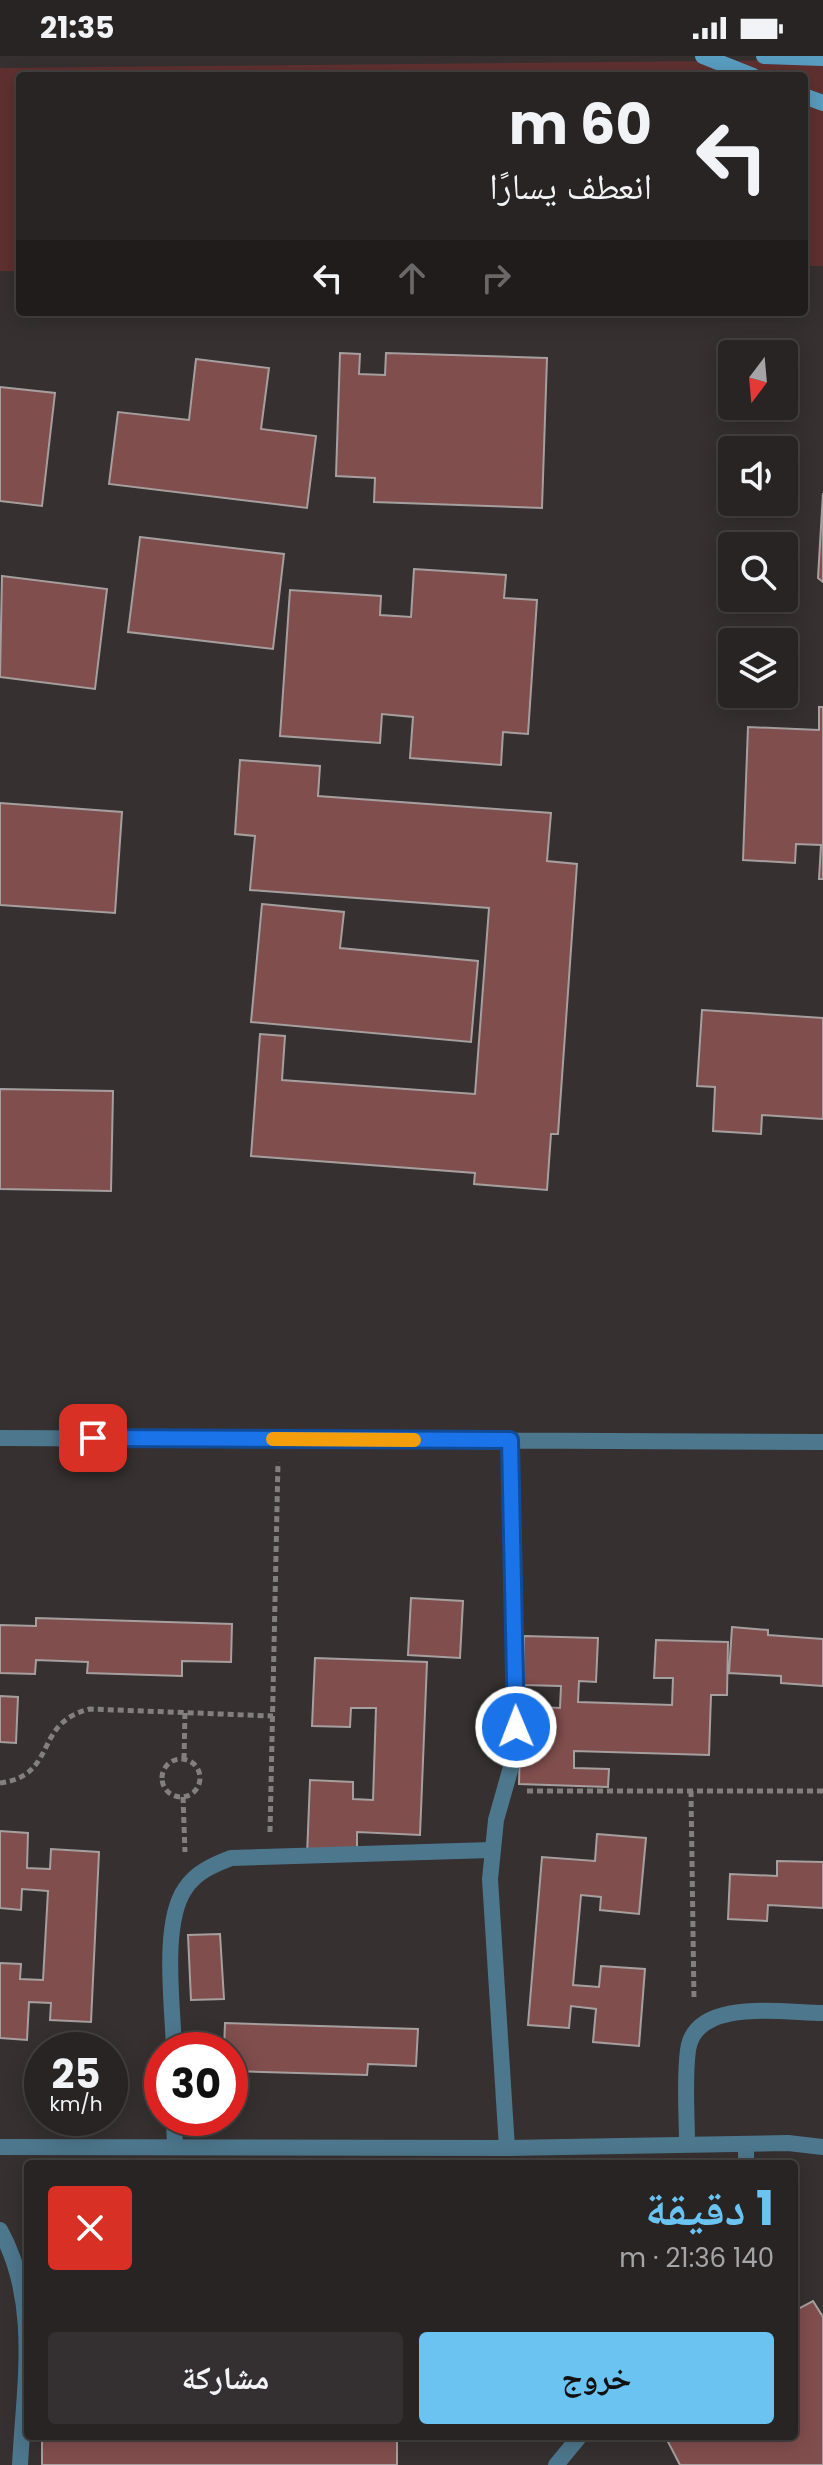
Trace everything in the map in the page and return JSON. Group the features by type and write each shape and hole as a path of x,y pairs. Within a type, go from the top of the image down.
{"street":[{"path":"703,56 743,72"},
{"path":"764,56 823,58"},
{"path":"0,1438 823,1442"},
{"path":"507,2148 490,1879 491,1850 506,1791 516,1727 510,1440"},
{"path":"174,2032 172,1925 176,1905 186,1887 206,1868 231,1858 491,1850"},
{"path":"687,2144 688,2049 694,2030 710,2017 729,2013 823,2013"},
{"path":"175,2136 175,2147"},
{"path":"0,2147 507,2148 687,2144 823,2147"},
{"path":"746,2144 746,2160"},
{"path":"0,2230 14,2254 24,2300"},
{"path":"20,2465 24,2392"},
{"path":"556,2465 577,2440"}],"path":[{"path":"269,1857 279,1439"},
{"path":"0,1783 24,1776 39,1763 56,1726 71,1714 90,1709 273,1716"},
{"path":"184,1759 185,1712"},
{"path":"184,1759 194,1763 200,1773 200,1784 194,1793 183,1797 165,1788 162,1777 165,1767 173,1760 184,1759"},
{"path":"506,1791 823,1791"},
{"path":"691,1791 694,2030"},
{"path":"183,1797 186,1887"}],"shaded area":[{"path":"823,60 823,266 808,266 808,72 16,72 16,271 0,271 0,68"}],"building":[{"path":"340,353 360,354 359,374 385,375 386,353 547,358 542,508 374,502 375,478 336,476"},
{"path":"196,359 269,368 261,429 316,436 307,508 109,484 118,412 189,420"},
{"path":"0,387 55,393 42,506 0,501"},
{"path":"823,493 823,582 818,578"},
{"path":"140,537 284,554 273,649 128,632"},
{"path":"414,569 506,575 504,598 537,600 528,734 503,732 501,765 410,758 413,717 382,714 380,743 280,736 290,590 381,596 380,615 411,617"},
{"path":"2,576 107,589 95,689 0,677"},
{"path":"819,707 823,707 823,879 819,879 821,845 796,844 795,863 743,860 748,727 819,730"},
{"path":"240,760 320,766 318,796 551,813 547,861 577,864 558,1134 551,1134 547,1190 474,1184 475,1173 251,1156 260,1034 285,1036 282,1080 475,1094 489,908 250,890 255,836 235,834"},
{"path":"0,803 122,812 115,913 0,905"},
{"path":"262,904 344,912 340,948 478,961 471,1042 251,1022"},
{"path":"702,1010 823,1018 823,1119 762,1115 761,1134 713,1131 715,1087 697,1086"},
{"path":"0,1089 113,1091 111,1191 0,1189"},
{"path":"411,1598 463,1601 460,1658 408,1655"},
{"path":"36,1618 232,1624 231,1662 182,1661 182,1676 87,1673 88,1662 36,1660 35,1674 0,1673 0,1625 36,1626"},
{"path":"732,1627 768,1630 768,1635 823,1639 823,1686 781,1683 781,1676 729,1673"},
{"path":"524,1636 598,1638 596,1682 579,1681 578,1702 672,1705 673,1678 654,1678 656,1640 728,1642 727,1695 711,1695 709,1755 574,1751 574,1768 609,1769 608,1787 519,1784 520,1745 541,1746 542,1707 560,1708 561,1686 523,1685"},
{"path":"315,1658 427,1662 420,1835 357,1832 357,1858 307,1856 310,1780 353,1782 353,1799 373,1800 376,1708 351,1708 350,1727 312,1726"},
{"path":"0,1696 18,1697 16,1743 0,1742"},
{"path":"0,1831 28,1833 27,1868 50,1869 51,1849 99,1852 91,2022 50,2020 51,2003 29,2002 24,2040 0,2038 0,1963 21,1964 20,1979 43,1980 48,1891 22,1889 21,1910 0,1908"},
{"path":"597,1834 646,1838 639,1914 600,1910 601,1897 581,1895 573,1985 599,1987 601,1966 645,1969 639,2046 593,2042 596,2009 571,2006 569,2028 528,2025 542,1857 595,1861"},
{"path":"777,1861 823,1862 823,1908 768,1905 767,1921 728,1919 730,1874 777,1876"},
{"path":"220,1934 224,1999 191,2000 188,1935"},
{"path":"225,2023 418,2029 416,2066 368,2064 367,2075 248,2072 248,2032 225,2032"},
{"path":"813,2301 823,2317 823,2465 680,2465 667,2440 798,2440 798,2309"},
{"path":"42,2440 397,2440 397,2465 42,2465"}],"slow traffic":[{"path":"273,1439 414,1440"}],"route":[{"path":"93,1438 510,1440 516,1727"}]}
